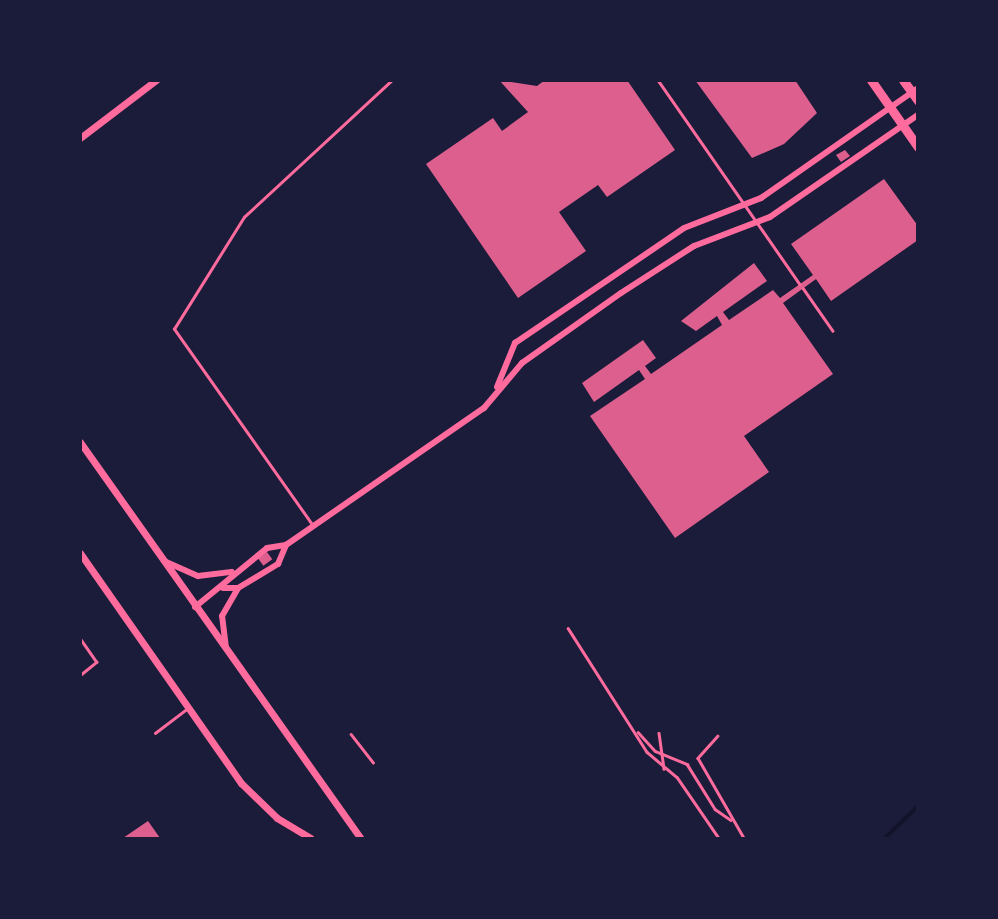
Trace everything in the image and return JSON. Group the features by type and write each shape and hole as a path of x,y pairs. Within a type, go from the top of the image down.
{"main road":[{"path":"871,80 918,147"},
{"path":"903,80 916,94"}],"street":[{"path":"80,138 146,84 156,80"},
{"path":"195,607 223,588 232,572 267,548 286,545 484,408 497,389 515,343 684,228 761,198 891,107 916,94"},
{"path":"497,389 621,293 694,246 755,222 918,114"},
{"path":"80,442 359,838"},
{"path":"227,653 222,616 238,588 278,564 286,545"},
{"path":"80,553 253,796 306,838"},
{"path":"163,560 198,576 232,572"},
{"path":"223,588 238,588"}],"lane":[{"path":"313,527 174,329 244,216 392,80"},
{"path":"657,80 740,204 800,284"},
{"path":"803,288 833,331"},
{"path":"80,570 89,565"},
{"path":"568,628 664,769 677,777 719,838"},
{"path":"80,638 97,662 80,676"},
{"path":"155,733 188,708"},
{"path":"634,727 663,754 687,764 715,809 731,820"},
{"path":"659,733 664,769"},
{"path":"351,734 373,762"},
{"path":"718,736 698,758 743,837"}],"building":[{"path":"499,80 537,86 545,80 627,80 675,150 607,197 598,185 559,212 586,251 518,298 426,164 493,118 502,131 528,112"},
{"path":"695,80 795,80 817,113 784,144 752,158"},
{"path":"845,150 850,156 841,162 836,155"},
{"path":"884,179 918,226 918,240 831,301 816,279 783,303 833,374 744,436 769,472 675,538 590,416 645,379 639,370 594,402 582,383 643,340 656,358 645,366 651,374 722,325 717,316 696,331 681,321 754,263 767,281 723,312 729,320 773,290 780,298 813,275 791,244"},
{"path":"267,552 272,559 263,566 258,558"},
{"path":"148,821 160,838 123,838"}],"waterway":[{"path":"885,838 918,806"}]}
